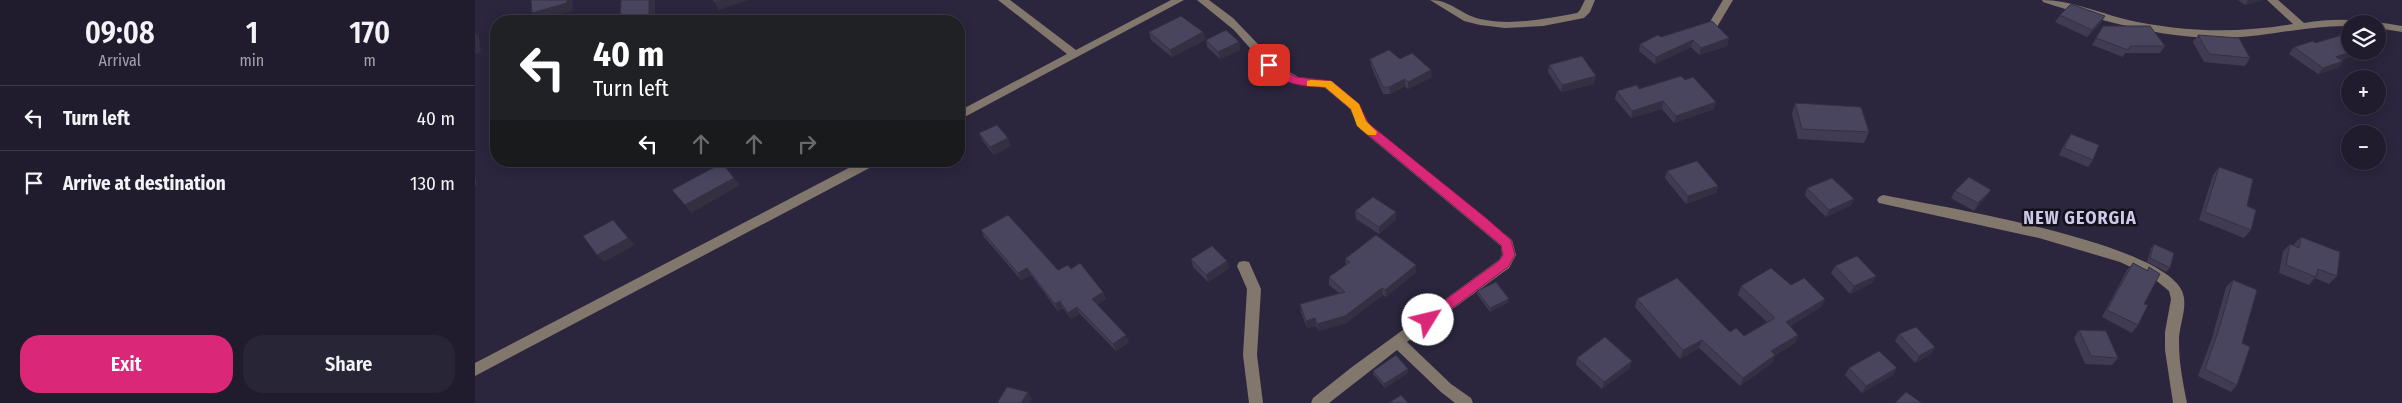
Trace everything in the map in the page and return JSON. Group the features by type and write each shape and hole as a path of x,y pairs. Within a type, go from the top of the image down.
{"street":[{"path":"1003,0 1075,55"},
{"path":"965,113 1179,0"},
{"path":"1202,0 1237,27 1269,65 1281,75 1306,83 1328,84 1355,107 1364,126 1482,221 1507,244 1509,255 1503,264 1317,403"},
{"path":"1435,0 1461,15 1480,22 1523,25 1580,16 1585,12 1590,0"},
{"path":"1713,25 1727,0"},
{"path":"2047,0 2145,28 2195,35 2255,34 2341,22"},
{"path":"2272,0 2302,27"},
{"path":"2386,27 2402,30"},
{"path":"475,370 862,167"},
{"path":"1883,200 2044,232 2095,249 2164,278 2174,288 2179,305 2172,332 2174,377 2181,403"},
{"path":"1245,266 1254,289 1250,355 1256,403"},
{"path":"1398,342 1446,388 1466,403"}],"building":[{"path":"531,0 567,0 567,3 532,13"},
{"path":"621,0 649,0 649,15 620,15"},
{"path":"2071,4 2105,16 2092,30 2060,15"},
{"path":"1181,16 1203,32 1170,50 1149,32"},
{"path":"1712,21 1729,38 1701,48 1693,40 1656,57 1640,44 1658,35 1661,37"},
{"path":"2103,26 2150,26 2165,46 2130,46 2128,50 2096,38"},
{"path":"1226,30 1239,42 1218,52 1206,40"},
{"path":"2198,35 2239,38 2250,58 2209,54"},
{"path":"2341,35 2341,55 2336,57 2343,61 2323,68 2294,47 2313,41 2315,43"},
{"path":"1389,50 1400,59 1412,53 1431,70 1408,82 1405,79 1389,87 1383,87 1370,59"},
{"path":"1582,56 1596,76 1562,85 1549,65"},
{"path":"1681,76 1685,80 1693,77 1716,102 1676,116 1663,101 1632,111 1617,91 1637,85 1639,89"},
{"path":"1795,103 1861,107 1869,132 1802,129"},
{"path":"997,125 1008,138 990,147 979,133"},
{"path":"2071,134 2099,145 2093,160 2064,148"},
{"path":"1697,161 1718,186 1688,196 1667,171"},
{"path":"715,167 725,167 734,178 685,205 672,190"},
{"path":"2219,167 2253,179 2247,206 2256,210 2251,230 2205,212"},
{"path":"1969,177 1991,190 1978,203 1955,191"},
{"path":"1832,178 1854,199 1829,210 1807,188"},
{"path":"1373,197 1396,212 1379,227 1355,211"},
{"path":"1008,215 1058,270 1068,265 1071,269 1080,263 1103,292 1092,299 1126,335 1113,344 1077,307 1068,313 1060,301 1055,304 1027,268 1018,273 981,230"},
{"path":"613,220 628,238 597,255 583,236"},
{"path":"1376,235 1416,265 1385,290 1382,288 1345,316 1317,324 1315,318 1306,321 1300,304 1345,292 1329,277 1350,262 1345,259"},
{"path":"2301,237 2340,252 2337,276 2318,269 2316,277 2286,265 2290,244 2299,248"},
{"path":"2154,244 2174,253 2170,268 2150,258"},
{"path":"1212,246 1227,261 1206,275 1191,259"},
{"path":"1857,256 1876,276 1854,286 1835,266"},
{"path":"2133,263 2148,271 2149,267 2160,274 2144,304 2148,305 2138,325 2107,310"},
{"path":"1771,268 1791,285 1804,278 1825,299 1786,322 1798,335 1771,351 1775,355 1743,378 1702,340 1683,350 1637,299 1677,278 1730,332 1736,328 1744,336 1775,318 1741,286"},
{"path":"2233,280 2257,290 2242,343 2250,347 2237,385 2205,369"},
{"path":"1496,282 1509,299 1490,308 1477,291"},
{"path":"1916,327 1935,347 1919,356 1899,334"},
{"path":"2079,330 2106,331 2118,358 2091,356"},
{"path":"1605,337 1632,361 1604,382 1577,358"},
{"path":"1879,351 1897,368 1866,386 1849,368"},
{"path":"1396,355 1408,369 1384,384 1373,371"},
{"path":"1007,387 1028,392 1021,403 997,403"},
{"path":"1906,392 1922,403 1895,403"},
{"path":"1401,395 1408,403 1389,403"}],"slow traffic":[{"path":"1311,83 1328,84 1358,110 1361,123 1372,132"}],"district":[{"name":"NEW GEORGIA","path":"2080,218"}],"route":[{"path":"1269,65 1281,75 1293,80 1306,83 1328,84 1358,110 1360,121 1364,126 1482,221 1507,244 1509,255 1503,264 1428,320"}]}
